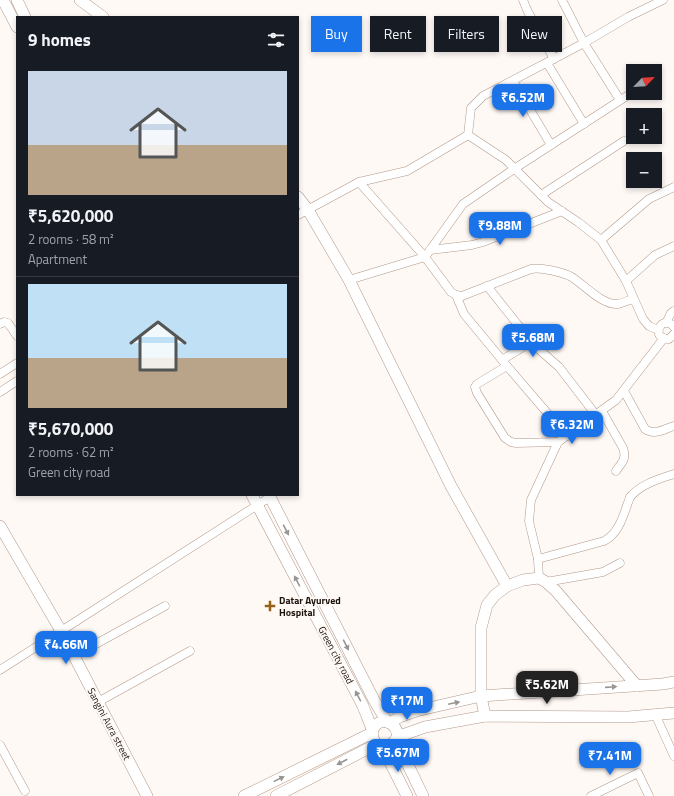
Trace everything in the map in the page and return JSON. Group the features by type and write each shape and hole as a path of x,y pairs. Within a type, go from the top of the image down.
{"street":[{"path":"4,0 16,25"},
{"path":"16,0 24,16"},
{"path":"80,0 102,16"},
{"path":"523,0 550,61 584,124"},
{"path":"562,0 584,43 620,100"},
{"path":"468,135 471,108 483,96 584,43 628,17 663,0"},
{"path":"513,81 551,145"},
{"path":"427,254 463,204 626,96"},
{"path":"468,135 506,160 548,202 602,240 626,281 643,319 649,326 658,330 660,335 664,338"},
{"path":"303,212 359,182 407,171 468,135"},
{"path":"540,195 624,141"},
{"path":"359,182 427,254 451,292 456,295 462,296 531,268 537,268 570,276 605,301 619,304 633,299"},
{"path":"602,240 650,199 674,188"},
{"path":"299,200 303,212 349,280 451,486 507,586"},
{"path":"349,280 427,254 483,242 562,211"},
{"path":"626,281 655,255 674,246"},
{"path":"487,286 531,342 559,367 599,413 626,454 624,460 616,471"},
{"path":"456,295 464,314 567,436"},
{"path":"658,330 674,311"},
{"path":"0,324 8,322 16,334"},
{"path":"666,322 674,327"},
{"path":"637,686 556,591 543,580 529,521 531,500 558,442 616,400 664,338 669,338 674,334"},
{"path":"531,342 475,387 477,393 505,438 511,442 558,442"},
{"path":"0,374 16,364"},
{"path":"1,389 16,382"},
{"path":"624,391 645,429 655,433 674,426"},
{"path":"538,559 608,539 618,528 633,493 657,480 674,474"},
{"name":"Green city road","path":"252,496 363,706 372,732"},
{"path":"0,670 269,496"},
{"name":"Green city road","path":"269,496 374,700 389,722"},
{"name":"Sangini Aura street","path":"0,526 74,656 147,796"},
{"path":"484,716 481,696 481,628 487,605 495,595 507,586 523,580 543,580 603,572 620,562"},
{"path":"74,656 164,606"},
{"path":"98,702 190,651"},
{"path":"244,796 372,732 376,725 383,722 389,722 416,711 481,696 637,686 674,682"},
{"path":"396,738 411,731 484,716 628,717 674,712"},
{"path":"655,714 674,756"},
{"path":"276,796 378,744 388,746 392,744 397,733 396,729 389,722"},
{"path":"372,732 374,739 391,764 407,796"},
{"path":"396,738 423,796"},
{"path":"0,745 25,791"},
{"path":"591,796 638,773 649,796"}],"place":[{"name":"Datar Ayurved Hospital","path":"270,606"}]}
